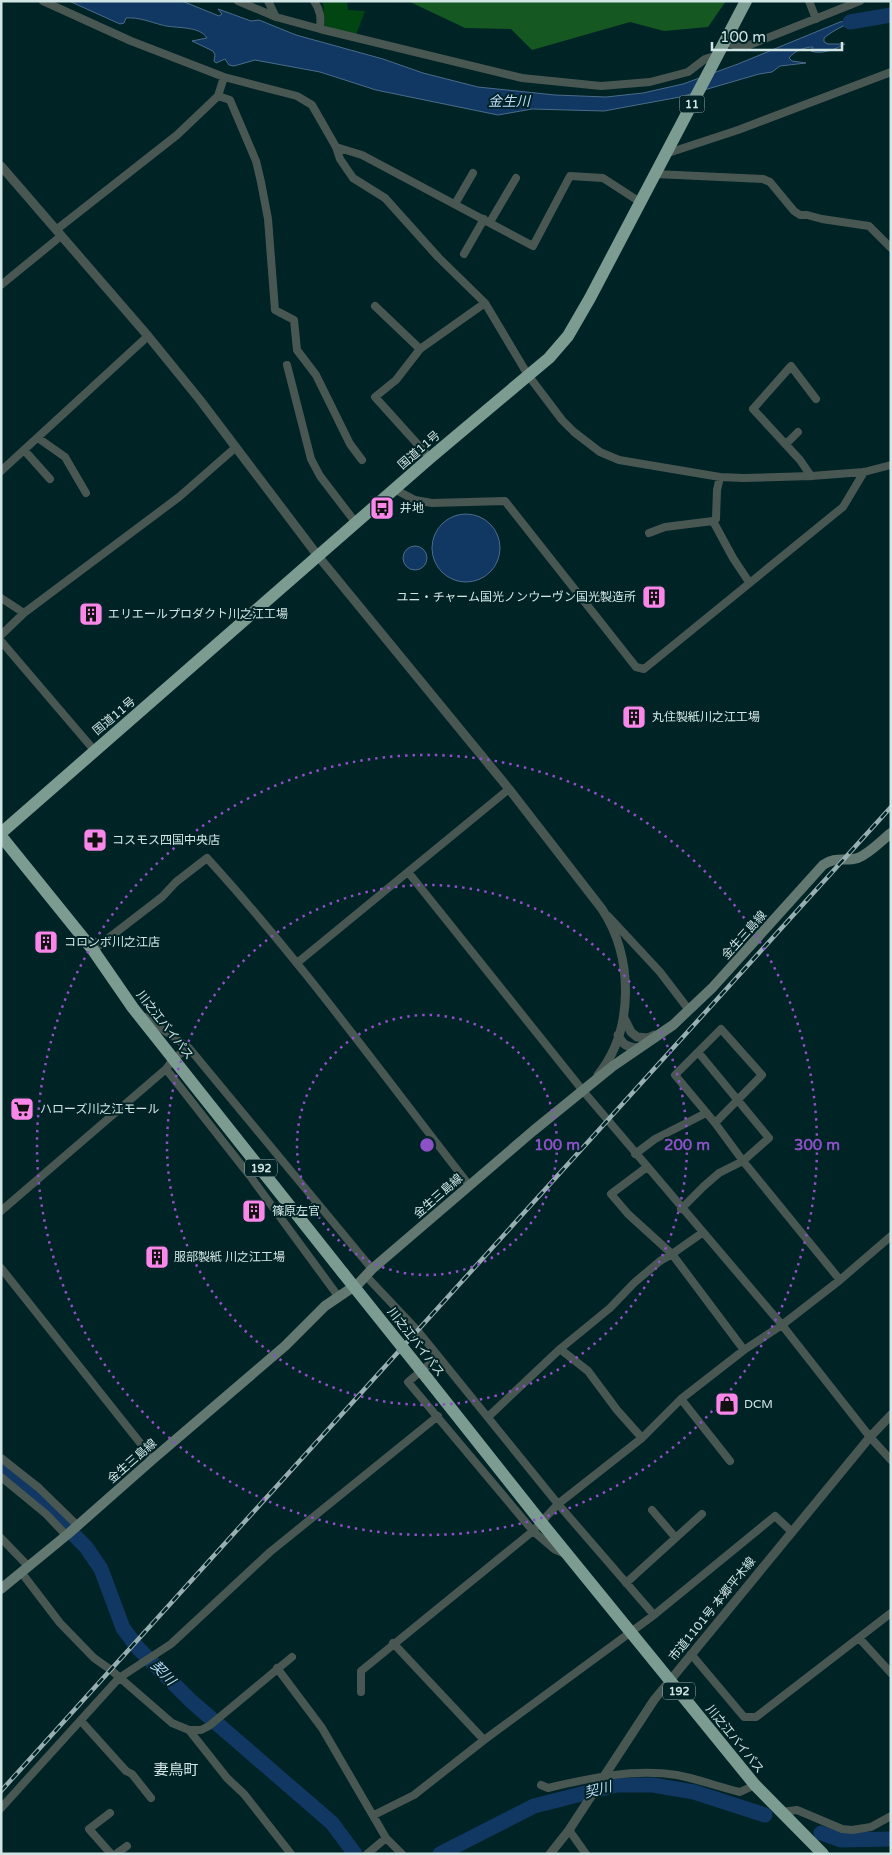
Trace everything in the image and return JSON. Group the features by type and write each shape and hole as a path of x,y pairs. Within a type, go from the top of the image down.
{"highway":[{"name":"国道11号","path":"1,834 94,750 223,640 394,489 549,358 568,336 590,298 746,1"},
{"name":"川之江バイパス","path":"1,834 93,950 133,1008 427,1378 537,1526 569,1555 755,1785 823,1854"}],"main road":[{"name":"金生三島線","path":"1,1589 72,1531 285,1346 313,1317 338,1296 359,1283 369,1272 533,1131 637,1048 673,1025 713,987 823,864 829,860 859,857 891,833"}],"street":[{"path":"43,1 131,40 224,77 297,96 312,105 336,147 340,159 354,178 385,198 438,257 485,303 528,375 562,420 600,452 619,460 720,477 811,476 864,472 891,465"},
{"path":"238,1 276,17 320,29 522,78 602,86 650,82 688,72 705,59 718,54"},
{"path":"268,1 276,17"},
{"path":"314,1 320,13 320,29"},
{"path":"320,13 325,1"},
{"path":"809,1 816,19"},
{"path":"725,42 740,47 747,46 860,1"},
{"path":"665,154 738,130 891,72"},
{"path":"1,285 58,233 177,135 218,96 224,77"},
{"path":"218,96 230,100 256,161 268,219 275,310 294,320 297,350 316,375 350,444 362,460"},
{"path":"336,147 362,155 533,246 570,176 603,178 640,202"},
{"path":"1,166 148,336 200,400 318,556 509,789 602,909 660,972 689,1010"},
{"path":"455,204 473,173"},
{"path":"655,174 763,179 770,182 794,212 800,215 868,226 891,248"},
{"path":"464,254 516,178"},
{"path":"430,458 376,397 396,380 420,349 485,303"},
{"path":"375,306 420,349"},
{"path":"1,471 148,336"},
{"path":"287,365 311,459 320,476 356,523"},
{"path":"811,476 800,460 753,409 791,366 816,398"},
{"path":"786,444 798,432"},
{"path":"38,438 65,457 86,494"},
{"path":"1,635 24,613 179,497 235,448"},
{"path":"24,450 50,480"},
{"path":"394,489 415,500 432,503 504,501 636,667 644,669 843,507 864,472"},
{"path":"649,533 665,527 713,521 716,519 717,490 720,477"},
{"path":"713,521 733,558 749,582"},
{"path":"1,598 24,613"},
{"path":"1,640 94,750"},
{"path":"297,963 509,789"},
{"path":"93,950 162,897 176,882 207,858 297,963 469,1185"},
{"path":"408,872 586,1090 635,1154 782,1325 870,1437 891,1460"},
{"path":"586,1090 604,1068 624,1018 626,989 623,964 614,930 602,909"},
{"path":"133,1008 189,1048 558,1504 654,1615"},
{"path":"624,1018 631,1032 637,1038 648,1038 660,1034"},
{"path":"715,1124 762,1075 721,1029 675,1075 840,1280"},
{"path":"618,1035 622,1043 628,1047 637,1048"},
{"path":"1,1211 166,1069 174,1058 189,1048"},
{"path":"681,1208 719,1173 743,1161 769,1138 698,1052"},
{"path":"166,1069 250,1176 338,1296"},
{"path":"635,1154 655,1139 706,1113"},
{"path":"646,1167 611,1194 628,1214 672,1254 744,1350"},
{"path":"488,1417 560,1349 610,1308 634,1283 660,1261 702,1233"},
{"path":"361,1692 361,1670 537,1526 558,1504 642,1438 681,1400 744,1350 782,1325 840,1280 891,1236"},
{"path":"1,1268 153,1459"},
{"path":"560,1349 588,1371 617,1410 642,1438"},
{"path":"438,1357 408,1382 537,1526"},
{"path":"681,1400 730,1461"},
{"name":"市道1101号 本郷平木線","path":"550,1854 606,1775 654,1700 870,1437 891,1415"},
{"path":"1,1808 119,1678 171,1644 270,1552 438,1416"},
{"path":"1,1458 39,1488 72,1531"},
{"path":"2,1479 46,1514 72,1531"},
{"path":"652,1510 676,1537"},
{"path":"626,1583 702,1514"},
{"path":"374,1815 414,1795 484,1740 654,1615 775,1516 792,1532"},
{"path":"1,1538 25,1569 60,1623 94,1658 111,1670 172,1723 189,1730 201,1730 209,1726 292,1657"},
{"path":"690,1654 744,1717 756,1717 891,1613"},
{"path":"859,1638 889,1668"},
{"path":"393,1643 484,1740"},
{"path":"277,1668 322,1728 386,1838 402,1854"},
{"path":"81,1721 126,1771 132,1774 151,1798"},
{"path":"189,1730 227,1778 244,1794 291,1854"},
{"path":"541,1785 548,1788 606,1775 657,1773 677,1775 740,1792 755,1785"},
{"path":"781,1812 796,1810 842,1829 852,1830 871,1826 891,1816"},
{"path":"110,1813 89,1829 111,1854"},
{"path":"568,1830 586,1854"},
{"path":"367,1854 386,1838"},
{"path":"116,1854 127,1846"}],"green space":[{"path":"323,1 347,1 348,10 365,11 356,35 325,27"},
{"path":"408,1 726,1 708,27 664,31 630,22 532,50 511,29 465,28"}],"water":[{"path":"69,1 182,1 219,16 222,14 218,9 251,21 259,20 296,35 383,59 423,73 478,87 555,95 606,97 643,93 683,84 738,64 840,22 891,13 848,24 824,38 824,42 828,44 845,44 837,48 815,52 811,51 813,47 807,48 797,51 789,58 792,61 806,63 780,66 772,72 680,97 604,111 532,109 498,115 376,90 320,72 255,60 234,66 229,65 225,59 216,63 213,51 192,41 207,38 198,31 135,18 126,18 124,23 120,24"},
{"path":"466,514 479,517 490,524 497,535 500,548 497,561 490,572 479,579 466,582 453,579 442,572 435,561 432,548 435,535 442,524 453,517"},
{"path":"415,546 420,547 426,553 426,563 420,569 415,570 410,569 404,563 403,558 404,553 410,547"}],"waterway":[{"name":"金生川","path":"850,22 891,15"},
{"name":"契川","path":"1,1469 50,1511 86,1547 101,1569 123,1628 137,1647 191,1701 332,1823 355,1854"},
{"name":"契川","path":"440,1854 534,1806 617,1785 653,1785 694,1792 765,1815"},
{"name":"契川","path":"821,1833 841,1840 891,1839"}],"railway":[{"path":"1,1791 891,807"}],"place":[{"name":"井地","path":"382,508"},
{"name":"ユニ・チャーム国光ノンウーヴン国光製造所","path":"654,597"},
{"name":"エリエールプロダクト川之江工場","path":"91,614"},
{"name":"丸住製紙川之江工場","path":"634,717"},
{"name":"コスモス四国中央店","path":"95,840"},
{"name":"コロンボ川之江店","path":"46,942"},
{"name":"ハローズ川之江モール","path":"22,1109"},
{"name":"篠原左官","path":"254,1211"},
{"name":"服部製紙 川之江工場","path":"157,1257"},
{"name":"DCM","path":"727,1404"}],"district":[{"name":"妻鳥町","path":"176,1770"}]}
